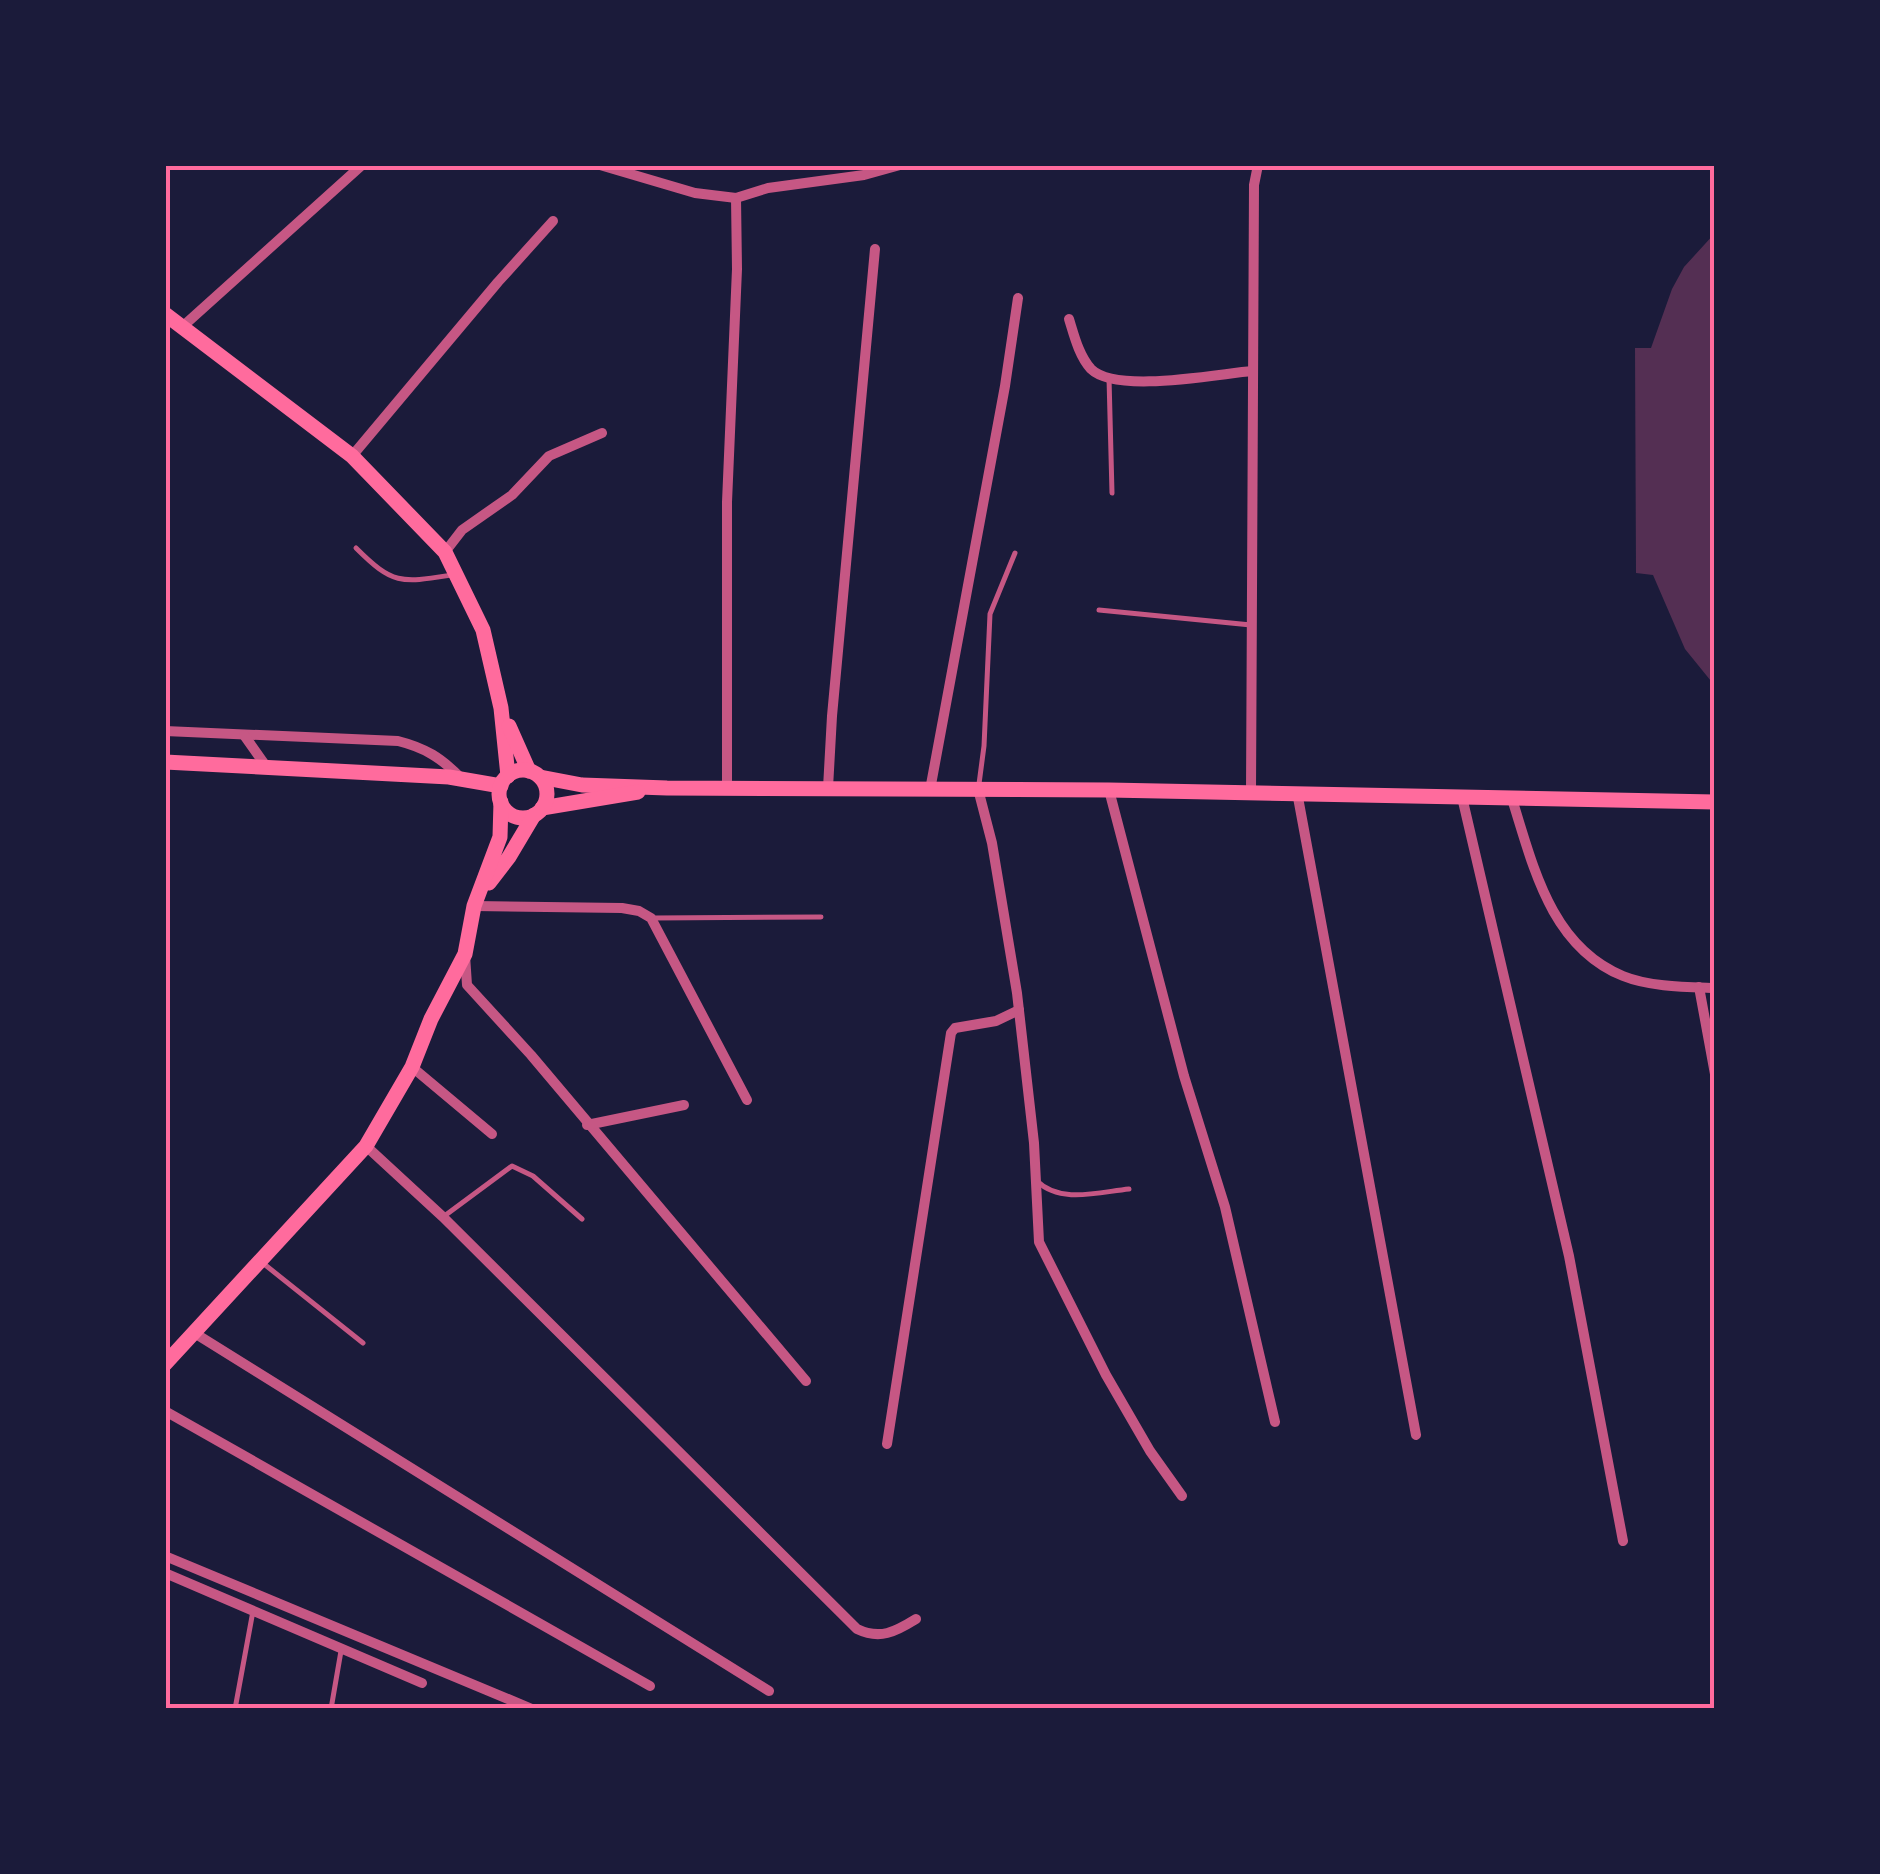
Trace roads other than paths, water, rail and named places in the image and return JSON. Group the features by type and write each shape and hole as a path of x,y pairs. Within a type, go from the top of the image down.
{"main road":[{"path":"165,314 352,456 445,552 483,630 501,708 503,788 500,837 477,899 465,954 430,1019 412,1067 366,1146 165,1364"},
{"path":"477,899 509,857 547,792 501,708"},
{"path":"165,762 455,778 503,788 535,774 582,784 667,788 1298,792 1715,802"},
{"path":"503,788 514,816 667,788"}],"street":[{"path":"181,328 362,165"},
{"path":"600,165 696,193 736,198 768,188 895,166"},
{"path":"1251,792 1254,185 1258,165"},
{"path":"727,788 727,502 737,269 736,198"},
{"path":"352,456 553,222"},
{"path":"828,788 875,248"},
{"path":"930,790 1018,298"},
{"path":"1069,319 1092,370 1109,378 1140,381 1252,371"},
{"path":"445,552 462,530 512,494 549,456 602,434"},
{"path":"165,731 398,741 424,747 440,757 455,778"},
{"path":"244,735 268,770"},
{"path":"978,789 992,843 1020,1010 1038,1242 1106,1375 1150,1451 1182,1496"},
{"path":"1109,790 1184,1076 1224,1206 1276,1422"},
{"path":"1298,792 1416,1435"},
{"path":"1462,797 1569,1256 1623,1541"},
{"path":"1512,798 1540,888 1557,920 1580,948 1624,977 1715,988"},
{"path":"477,899 622,908 650,918 747,1100"},
{"path":"465,954 467,985 532,1055 806,1382"},
{"path":"1699,987 1715,1074"},
{"path":"887,1444 951,1033 955,1028 996,1020 1020,1010"},
{"path":"412,1067 492,1134"},
{"path":"587,1124 684,1105"},
{"path":"366,1146 443,1216 857,1629 881,1636 916,1619"},
{"path":"196,1334 769,1692"},
{"path":"165,1411 650,1686"},
{"path":"165,1556 532,1709"},
{"path":"165,1573 422,1683"}],"lane":[{"path":"1109,378 1112,493"},
{"path":"356,548 388,577 408,580 455,574"},
{"path":"978,789 984,746 990,614 1015,553"},
{"path":"1098,610 1251,625"},
{"path":"650,918 821,916"},
{"path":"443,1216 512,1166 533,1176 582,1220"},
{"path":"1034,1178 1053,1193 1129,1190"},
{"path":"261,1262 363,1343"},
{"path":"236,1709 253,1611"},
{"path":"330,1709 342,1648"}]}
